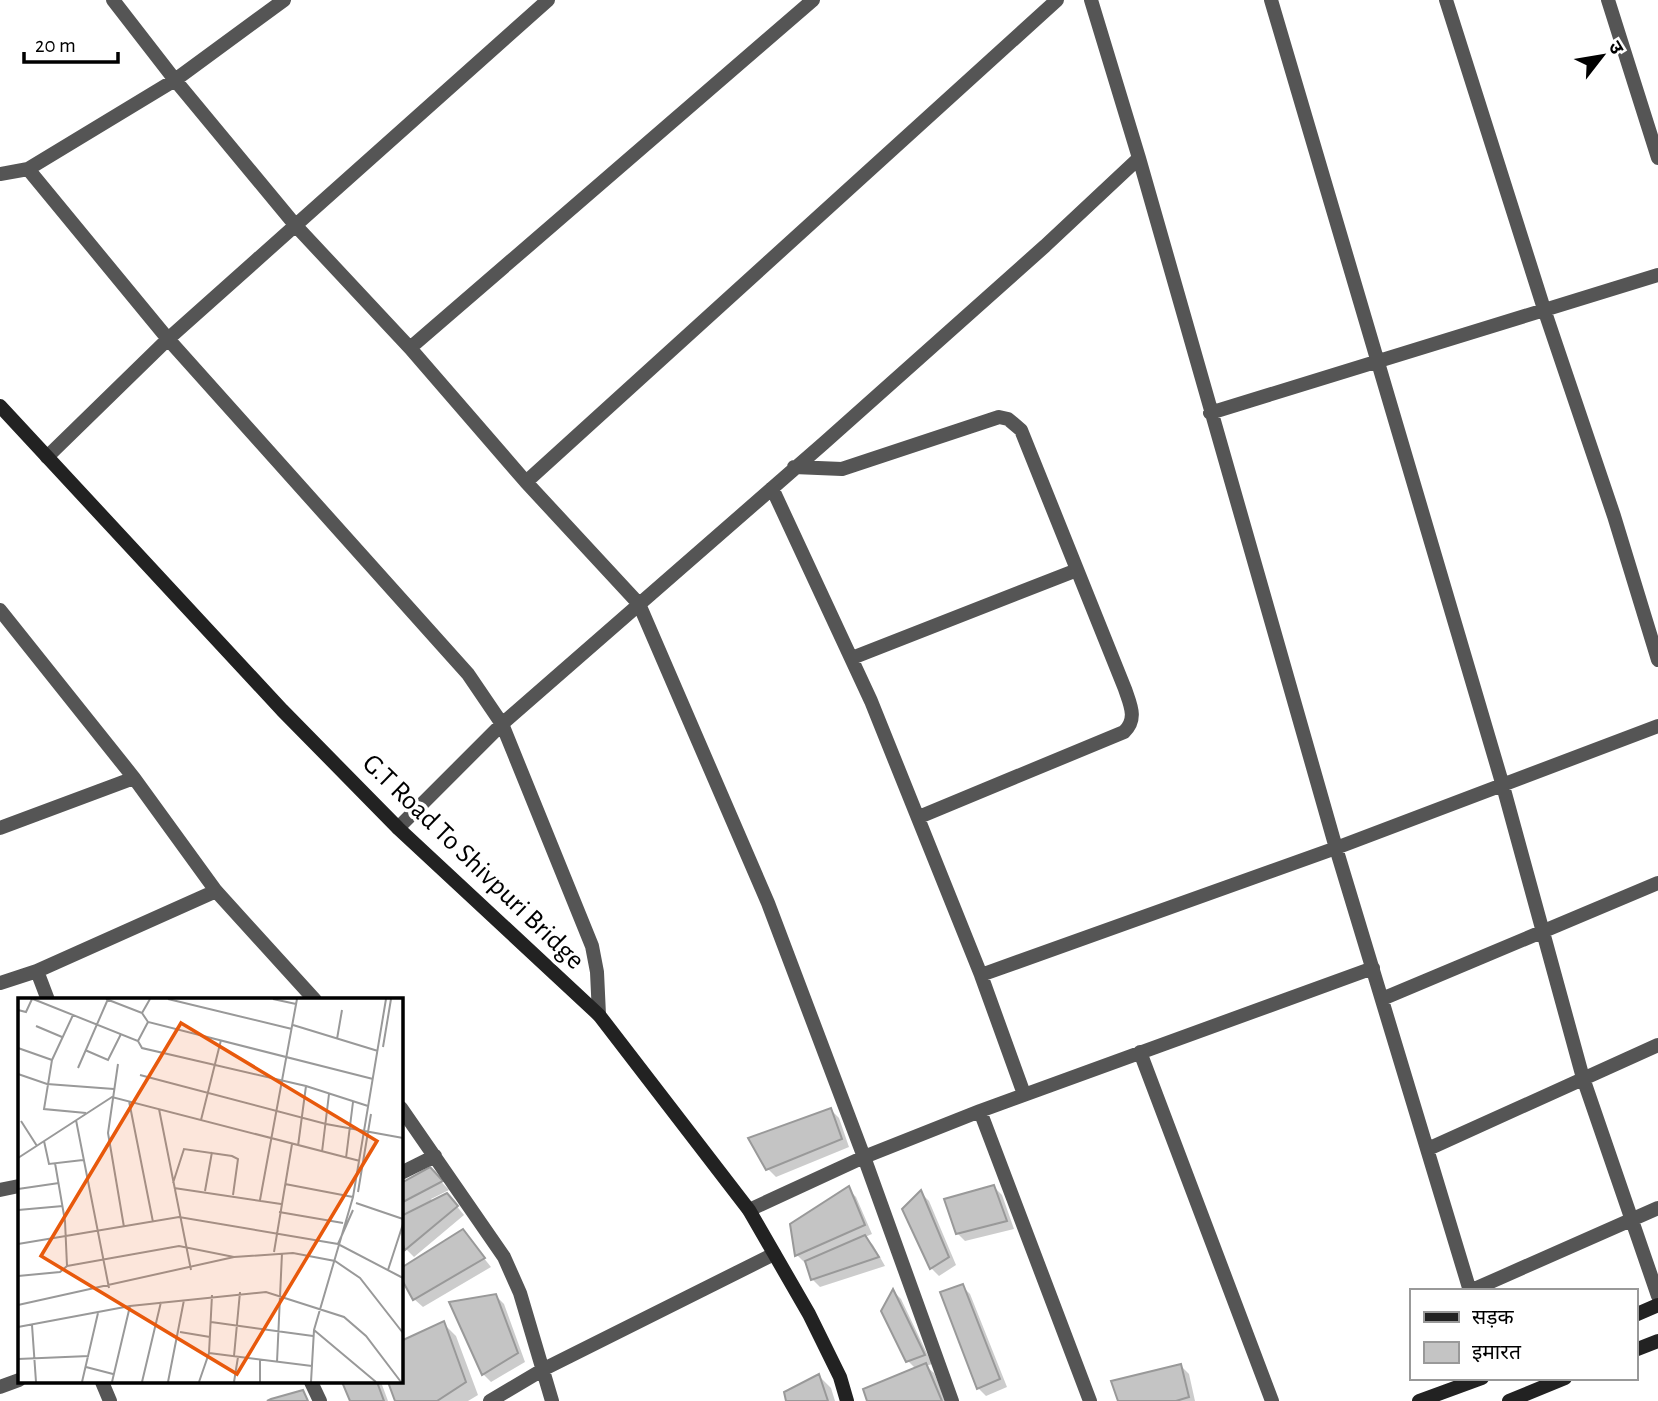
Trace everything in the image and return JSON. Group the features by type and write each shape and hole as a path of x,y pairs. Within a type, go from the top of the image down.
{"street":[{"path":"113,0 175,80 296,226 410,348 526,482 639,604 768,903 952,1401"},
{"path":"0,174 28,169 175,80 284,0"},
{"path":"47,457 168,339 548,0"},
{"path":"410,348 813,0"},
{"path":"526,482 1057,0"},
{"path":"1091,0 1139,158 1336,848 1469,1289"},
{"path":"1270,0 1503,786 1583,1078 1658,1296"},
{"path":"1446,0 1545,312 1614,516 1658,660"},
{"path":"1608,0 1658,158"},
{"path":"398,828 502,724 1035,255 1139,158"},
{"path":"28,169 168,339 459,664 502,724 592,946 597,972 599,1015"},
{"path":"1210,413 1658,275"},
{"name":"G.T Road To Shivpuri Bridge","path":"0,406 282,710 398,828 599,1015 749,1210 821,1338 840,1377 847,1401"},
{"path":"794,467 842,469 999,417 1008,419 1021,430 1125,689 1133,716 1131,726 1125,732 919,817"},
{"path":"772,488 852,658 919,817 1024,1094"},
{"path":"852,658 1077,570"},
{"path":"0,610 135,778 216,891 313,998"},
{"path":"0,631 15,626"},
{"path":"981,975 1336,848 1658,726"},
{"path":"0,828 135,778"},
{"path":"1382,999 1658,883"},
{"path":"0,983 37,971 216,891"},
{"path":"749,1210 864,1157 980,1111 1373,968"},
{"path":"37,971 47,998"},
{"path":"1428,1149 1658,1045"},
{"path":"1140,1052 1272,1401"},
{"path":"402,1109 504,1257 520,1293 552,1401"},
{"path":"980,1111 1090,1401"},
{"path":"402,1172 435,1156"},
{"path":"0,1190 18,1186"},
{"path":"1475,1289 1658,1208"},
{"path":"490,1401 544,1369 774,1254"},
{"path":"1637,1314 1658,1305"},
{"path":"1637,1349 1658,1341"},
{"path":"0,1387 18,1380"},
{"path":"1419,1401 1477,1380"},
{"path":"1509,1401 1560,1380"},
{"path":"103,1384 110,1401"},
{"path":"312,1384 320,1401"}],"building":[{"path":"831,1108 842,1139 766,1170 748,1138"},
{"path":"430,1167 443,1181 402,1202 402,1182"},
{"path":"994,1185 1007,1221 956,1234 944,1199"},
{"path":"849,1186 865,1225 795,1256 790,1224"},
{"path":"921,1190 949,1257 930,1269 902,1209"},
{"path":"447,1193 458,1206 405,1250 402,1242 402,1216"},
{"path":"463,1229 485,1258 413,1300 402,1280 402,1267"},
{"path":"865,1235 879,1257 811,1280 805,1261"},
{"path":"963,1284 1000,1379 977,1389 940,1292"},
{"path":"893,1289 925,1355 906,1362 881,1311"},
{"path":"496,1294 518,1353 482,1375 449,1302"},
{"path":"444,1321 466,1382 437,1401 395,1401 389,1384 402,1384 402,1341"},
{"path":"926,1363 942,1401 867,1401 863,1389"},
{"path":"1181,1364 1189,1397 1176,1401 1118,1401 1111,1381"},
{"path":"819,1374 828,1401 786,1401 784,1392"},
{"path":"343,1384 378,1384 384,1401 350,1401"},
{"path":"303,1390 308,1401 267,1401 271,1399"}]}
